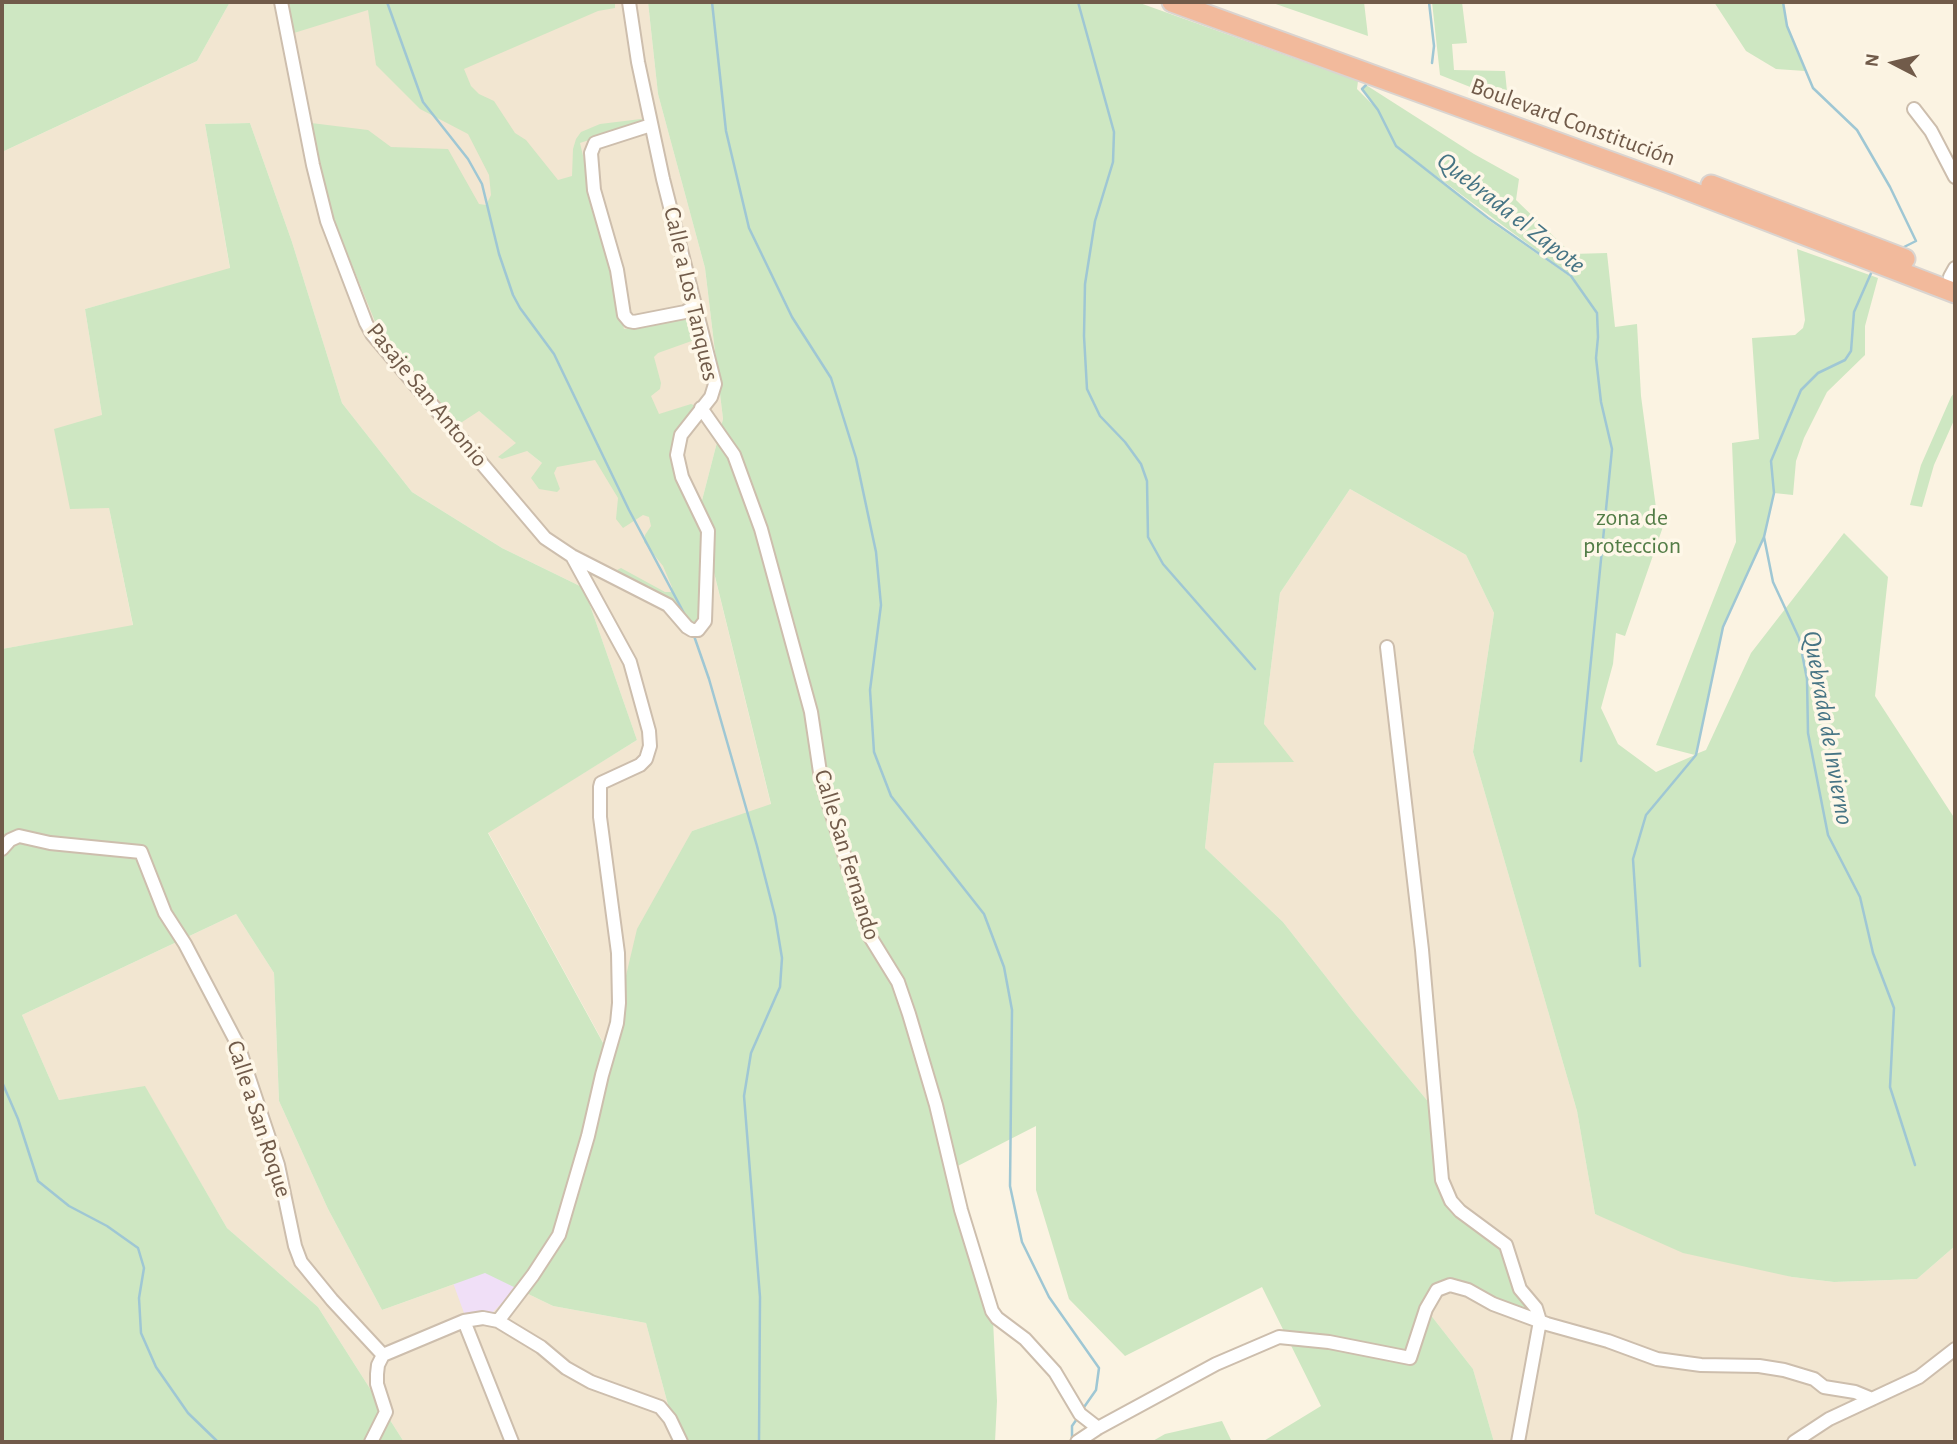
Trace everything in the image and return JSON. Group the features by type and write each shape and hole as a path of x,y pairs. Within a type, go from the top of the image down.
{"highway":[{"name":"Boulevard Constitución","path":"1172,2 1669,183 1954,279"},
{"name":"Boulevard Constitución","path":"1208,2 1752,200 1954,279"}],"street":[{"name":"Pasaje San Antonio","path":"281,2 313,165 327,221 366,323 372,334 533,525 545,538 572,556"},
{"name":"Calle a Los Tanques","path":"572,556 668,606 692,630 702,628 705,621 708,531 682,477 677,455 681,435 714,391 715,384 651,125 629,2"},
{"path":"1914,108 1931,131 1955,177"},
{"path":"651,125 600,141 591,153 594,190 617,270 624,315 634,322 685,312 696,305"},
{"name":"Calle San Fernando","path":"701,408 734,456 761,529 811,712 821,779 869,934 898,982 902,994 936,1105 961,1210 992,1311 997,1318 1025,1339 1055,1372 1080,1414 1098,1428"},
{"path":"498,1321 559,1235 588,1136 620,1003 618,953 600,817 600,787 601,783 640,765 646,759 650,746 649,731 630,662 572,556"},
{"path":"1387,647 1422,950 1442,1180 1451,1201 1460,1211 1506,1245 1520,1289 1535,1308 1540,1321 1518,1442"},
{"name":"Calle a San Roque","path":"2,849 10,840 19,836 50,844 141,852 165,913 185,944 237,1045 278,1165 295,1246 301,1262 383,1355"},
{"path":"1077,1442 1216,1364 1279,1337 1329,1342 1410,1358 1426,1309 1437,1290 1450,1285 1540,1321 1657,1359 1701,1365 1784,1370 1814,1379 1824,1387 1855,1392 1872,1399"},
{"path":"371,1442 386,1412 377,1374 383,1355 464,1321 483,1318 498,1321 591,1382 660,1407 670,1419 681,1442"},
{"path":"464,1321 512,1442"},
{"path":"1794,1442 1829,1419 1919,1377 1955,1349"}],"shaded area":[{"path":"230,2 648,2 658,94 705,268 723,419 699,512 771,805 692,831 609,1053 488,832 637,740 584,588 502,548 412,492 342,403 292,242 250,123 205,124 230,269 85,309 102,415 109,508 133,626 2,649 2,152 197,61","holes":["492,226 549,469 444,382"]},
{"path":"1350,489 1466,555 1494,613 1473,752 1577,1111 1595,1214 1792,1277 1834,1282 1917,1279 1955,1246 1955,1437 1948,1442 1494,1442 1473,1369 1426,1309 1451,1201 1436,1111 1283,922 1205,848 1214,762 1264,724 1280,593"},
{"path":"236,914 274,973 279,1101 328,1209 382,1310 485,1273 553,1306 646,1323 678,1442 404,1442 318,1307 227,1228 145,1087 59,1100 22,1015"},
{"path":"509,1262 516,1284 513,1292 493,1312 464,1313 452,1280"}],"green space":[{"path":"2,2 230,2 197,61 2,152"},
{"name":"zona de proteccion","path":"288,2 621,2 615,4 615,8 598,11 464,69 471,86 479,94 494,101 515,133 526,140 558,180 572,176 573,149 581,132 600,124 641,119 646,121 580,143 624,329 694,316 700,338 658,353 654,357 661,383 660,389 651,396 659,414 691,404 696,406 677,433 672,450 673,461 699,512 723,419 705,268 658,94 648,2 1137,2 1358,81 1357,89 1374,106 1362,89 1366,85 1474,154 1519,179 1516,200 1572,254 1607,253 1615,327 1637,324 1641,396 1656,508 1654,515 1666,518 1625,636 1616,633 1613,664 1601,708 1618,744 1656,772 1695,755 1656,745 1736,542 1732,443 1759,439 1752,338 1795,335 1803,328 1805,320 1797,249 1878,278 1865,326 1865,355 1827,392 1804,438 1796,461 1793,495 1774,493 1764,537 1723,627 1696,754 1706,750 1751,653 1844,533 1888,577 1875,696 1955,819 1955,1246 1917,1279 1834,1282 1792,1277 1683,1253 1595,1214 1577,1111 1473,752 1494,613 1466,555 1350,489 1280,593 1264,724 1294,762 1214,763 1205,848 1283,922 1436,1111 1451,1201 1506,1245 1540,1321 1450,1285 1426,1309 1473,1369 1494,1442 1262,1442 1321,1406 1262,1287 1125,1356 1069,1299 1036,1190 1036,1126 946,1172 992,1300 997,1401 995,1442 678,1442 646,1323 553,1306 485,1273 382,1310 328,1209 279,1101 274,973 236,914 22,1015 59,1100 145,1086 227,1228 318,1307 404,1442 2,1442 2,649 133,625 109,508 70,509 54,429 102,415 85,309 230,268 205,124 250,123 292,242 342,403 412,492 502,548 584,588 637,740 488,833 608,1052 637,929 692,831 771,804 707,544 701,622 693,625 617,570 621,568 665,592 671,592 672,587 663,566 644,542 651,526 649,517 643,515 623,528 616,519 618,498 595,460 557,467 554,473 560,489 557,492 539,489 531,478 542,463 527,451 502,459 498,457 516,443 479,411 459,424 378,329 337,228 303,122 368,130 391,147 448,149 479,204 486,205 491,195 489,175 468,134 420,109 376,65 368,10 294,33","holes":["1420,164 1572,278 1487,219"]},
{"path":"1270,2 1364,2 1368,36"},
{"path":"1432,2 1462,2 1467,43 1452,44 1454,70 1505,71 1508,102 1440,75"},
{"path":"1714,2 1783,2 1787,26 1805,71 1776,69 1746,51"},
{"path":"1955,392 1955,418 1934,465 1922,507 1910,505 1921,465"},
{"path":"1222,1421 1232,1442 1151,1442 1165,1434"}],"waterway":[{"path":"387,2 423,102 468,159 482,184 499,254 513,295 554,354 629,510 686,617"},
{"path":"712,2 726,131 749,228 792,317 831,378 856,458 876,552 881,605 870,690 874,752 891,796 984,914 1004,967 1012,1010 1010,1186 1022,1242 1049,1297 1099,1368 1096,1390 1082,1410"},
{"path":"1078,2 1114,132 1113,162 1095,221 1085,284 1087,389 1100,416 1125,442 1141,464 1147,481 1148,537 1163,564 1255,669"},
{"name":"Quebrada el Zapote","path":"1429,2 1434,46 1432,63"},
{"path":"1783,2 1787,26 1813,88 1857,130 1890,187 1916,241 1902,248"},
{"name":"Quebrada el Zapote","path":"1366,85 1362,89 1378,110 1396,146 1488,218 1571,276 1597,313 1596,358 1601,402 1612,449 1581,761"},
{"path":"1640,966 1633,859 1646,815 1696,755 1723,627 1764,537 1774,493 1771,461 1801,390 1818,373 1845,360 1851,351 1854,312 1872,271"},
{"name":"Quebrada de Invierno","path":"1764,537 1773,582 1799,638 1807,679 1808,733 1828,835 1860,897 1873,953 1894,1008 1890,1087 1915,1165"},
{"path":"693,633 757,846 775,916 782,958 780,987 751,1053 744,1096 760,1297 759,1442"},
{"path":"2,1082 18,1119 38,1181 69,1206 107,1226 138,1248 144,1268 139,1298 141,1333 156,1367 188,1413 218,1442"},
{"path":"1072,1439 1072,1426 1079,1416"}]}
